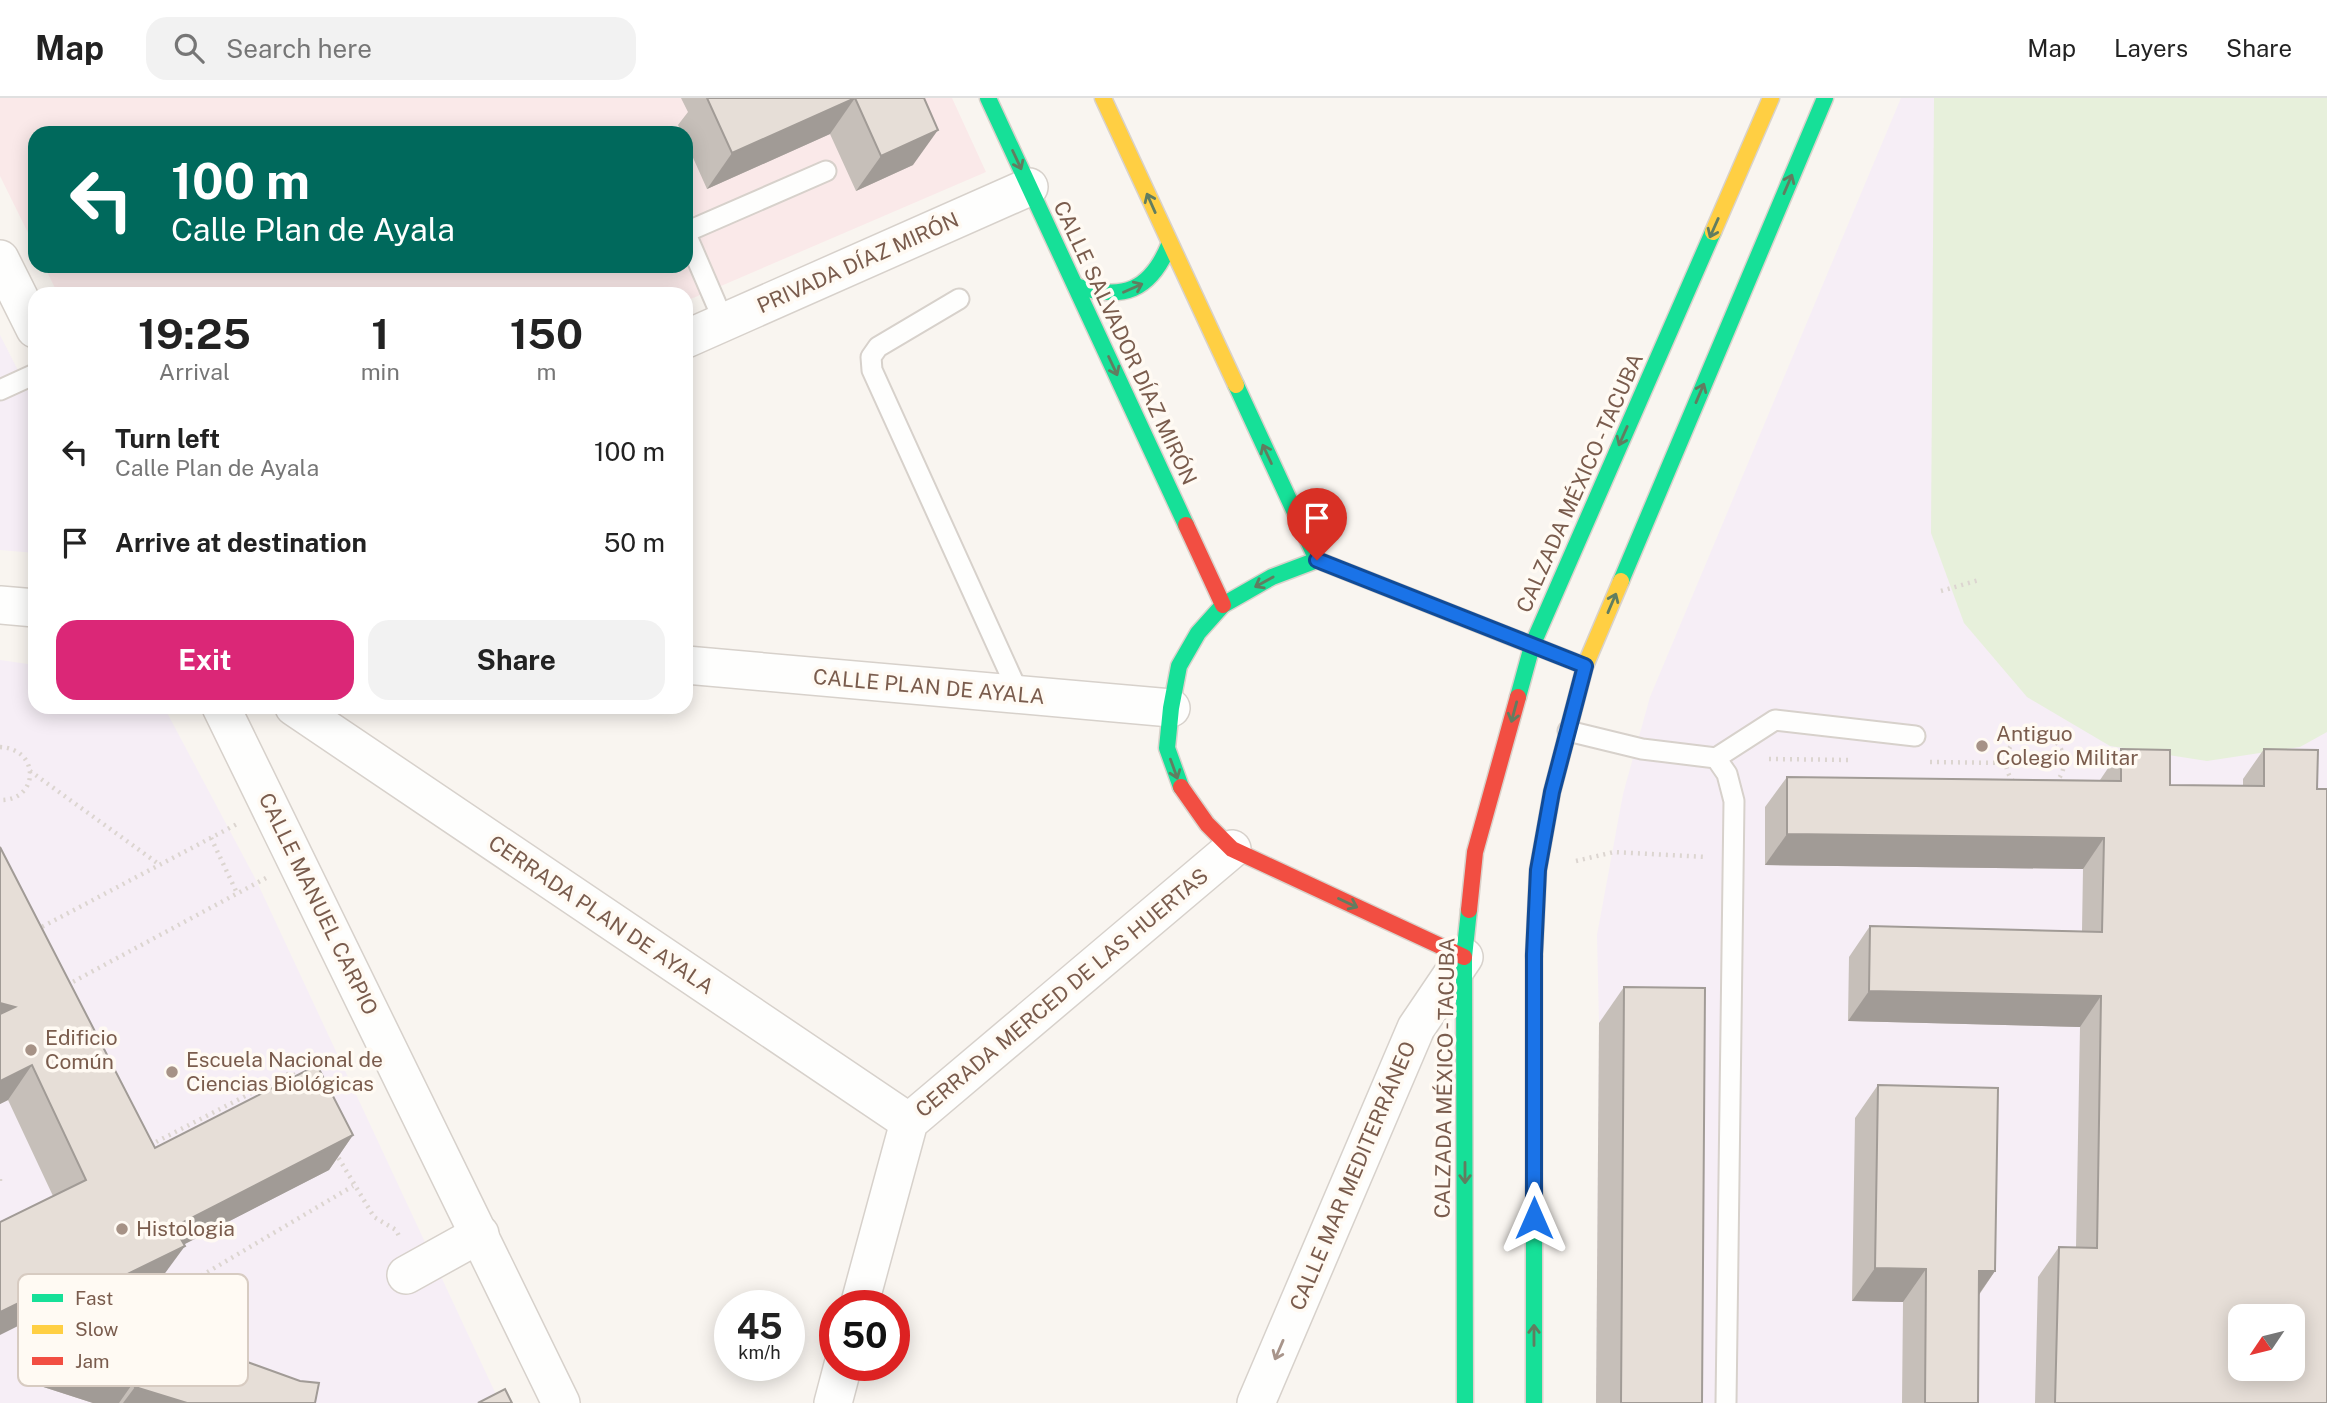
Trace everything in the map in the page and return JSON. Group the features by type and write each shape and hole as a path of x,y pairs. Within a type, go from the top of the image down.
{"main road":[{"name":"CALLE SALVADOR DÍAZ MIRÓN","path":"988,98 1223,606"},
{"path":"1103,98 1317,560"},
{"name":"CALZADA MÉXICO - TACUBA","path":"1465,1403 1464,957 1475,852 1532,646 1771,98"},
{"path":"1534,1403 1534,954 1538,870 1552,792 1585,666 1825,98"},
{"path":"1076,286 1095,293 1114,295 1134,289 1150,279 1163,263 1169,245"},
{"path":"1464,957 1233,849 1207,824 1182,789 1167,748 1179,666 1198,633 1223,606 1272,577 1317,560 1585,666"}],"street":[{"name":"PRIVADA DÍAZ MIRÓN","path":"693,336 1029,187"},
{"path":"0,259 28,316"},
{"path":"0,605 28,607"},
{"name":"CALLE PLAN DE AYALA","path":"693,666 1171,708"},
{"name":"CALLE MANUEL CARPIO","path":"225,714 561,1403"},
{"name":"CERRADA PLAN DE AYALA","path":"303,714 909,1122"},
{"name":"CERRADA MERCED DE LAS HUERTAS","path":"863,1290 909,1122 1233,849"},
{"name":"CALLE MAR MEDITERRÁNEO","path":"1256,1403 1416,1028 1464,957"},
{"path":"411,1273 480,1234"},
{"path":"833,1403 839,1381"}],"lane":[{"path":"693,230 826,171"},
{"path":"693,249 724,322"},
{"path":"959,299 878,347 871,357 872,370 1019,695"},
{"path":"0,390 28,377"},
{"path":"1568,731 1642,749 1716,758 1775,720 1915,736"},
{"path":"1716,758 1727,774 1734,801 1726,1403"}],"path":[{"path":"1941,592 1979,580"},
{"path":"2035,733 2052,738 2063,753 2063,772 2057,780 2050,787 2041,790 2021,787 2014,781 2006,763 2007,754 2017,738 2035,733"},
{"path":"0,747 17,750 23,755 30,771 30,780 20,795 0,800"},
{"path":"30,771 160,865"},
{"path":"28,934 271,806"},
{"path":"211,838 237,893"},
{"path":"1538,870 1614,852 1733,859"},
{"path":"57,989 297,861"},
{"path":"33,917 44,939"},
{"path":"62,973 74,996"},
{"path":"144,1134 151,1146 292,1072 298,1083"},
{"path":"335,1152 374,1217 396,1230 411,1273"},
{"path":"204,1274 353,1186"}],"shaded area":[{"path":"0,98 952,98 986,172 693,298 693,287 54,287 48,273 693,273 693,126 28,126 28,233 0,176"},
{"name":"Antiguo Colegio Militar","path":"1901,98 2327,98 2327,1403 1596,1403 1599,1023 1597,935 1623,794 1650,697"},
{"path":"0,335 28,390 28,552 0,550"},
{"name":"Escuela Nacional de Ciencias Biológicas","path":"0,660 28,664 28,714 168,714 257,882 500,1403 0,1403"}],"green space":[{"path":"1934,98 2327,98 2327,732 2300,747 2207,761 2110,746 2027,697 1964,623 1931,533"}],"building":[{"path":"707,98 855,98 732,153"},
{"path":"855,98 924,98 938,130 881,156"},
{"path":"2121,749 2170,750 2170,785 2264,786 2264,749 2318,750 2317,789 2327,789 2327,1403 2055,1403 2059,1247 2097,1248 2101,996 1869,991 1870,926 2102,932 2104,838 1787,834 1787,777 2121,781"},
{"path":"0,847 155,1148 317,1065 353,1135 174,1227 185,1246 128,1274 18,1274 18,1303 0,1312 0,1222 86,1180 32,1065 0,1081 0,1014 15,1007 0,1003"},
{"path":"1624,987 1705,988 1702,1403 1621,1403"},
{"path":"1878,1085 1998,1088 1995,1271 1979,1271 1978,1403 1925,1403 1926,1269 1875,1268"},
{"path":"248,1362 300,1381 319,1383 315,1403 187,1403 135,1387 248,1386"},
{"path":"505,1389 512,1403 478,1403"}],"traffic: fast":[{"path":"988,98 1186,525"},
{"path":"1621,581 1825,98"},
{"path":"1518,697 1532,646 1713,232"},
{"path":"1076,286 1108,292 1133,288 1153,273 1169,245"},
{"path":"1236,385 1317,560"},
{"path":"1181,787 1167,748 1171,708 1179,666 1198,633 1223,605 1272,577 1317,560 1585,666"},
{"path":"1465,1403 1464,957 1469,910"},
{"path":"1534,956 1534,1403"}],"traffic: slow":[{"path":"1103,98 1236,385"},
{"path":"1713,232 1771,98"},
{"path":"1534,956 1538,870 1552,792 1585,666 1621,581"}],"traffic: jam":[{"path":"1186,525 1223,605"},
{"path":"1469,910 1475,852 1518,697"},
{"path":"1181,787 1207,824 1232,849 1464,957"}],"place":[{"name":"Antiguo Colegio Militar","path":"1982,746"},
{"name":"Edificio Común","path":"31,1050"},
{"name":"Escuela Nacional de Ciencias Biológicas","path":"172,1072"},
{"name":"Histologia","path":"122,1229"}],"route":[{"path":"1317,560 1585,666 1552,792 1538,870 1534,954 1534,1218"}]}
